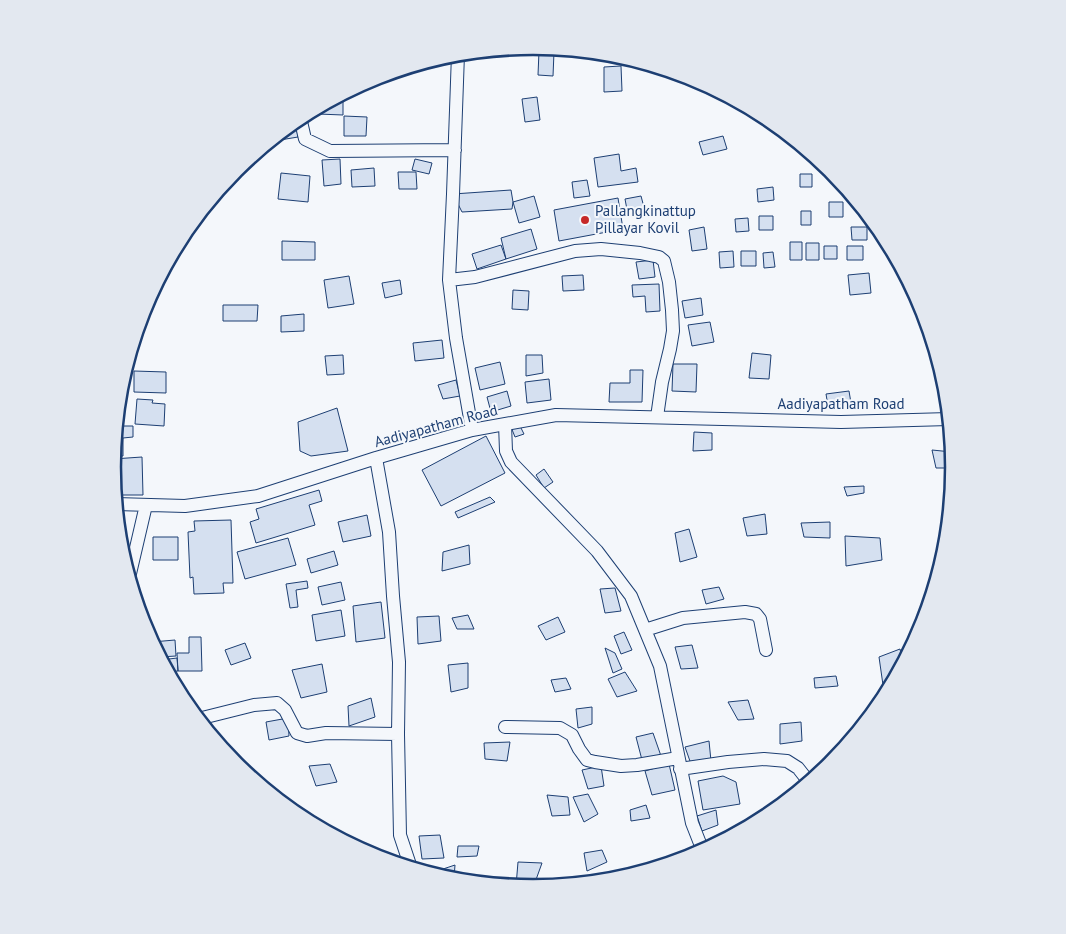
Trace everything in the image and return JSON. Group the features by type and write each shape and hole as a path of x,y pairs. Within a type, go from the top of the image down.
{"street":[{"path":"458,62 449,280 456,338 472,430"},
{"path":"302,126 305,139 330,152 455,150"},
{"path":"449,280 475,277 575,251 601,250 659,256 664,261 669,282 673,331 657,417"},
{"name":"Aadiyapatham Road","path":"123,504 185,506 258,496 376,458 472,430 556,415 840,422 942,419"},
{"path":"505,424 506,452 511,462 597,552 631,596 660,666 692,823 700,844"},
{"path":"376,458 389,532 399,662 400,835 408,859"},
{"path":"133,563 146,505"},
{"path":"645,630 683,618 745,612 756,614 760,619 766,650"},
{"path":"205,717 254,706 277,704 285,710 297,734 307,736 326,733 398,734"},
{"path":"505,727 560,728 572,735 587,760 595,762 621,766 764,759 787,762 798,768 805,777"}],"building":[{"path":"539,55 554,56 553,76 538,75"},
{"path":"621,66 622,91 604,92 604,67"},
{"path":"537,97 540,120 525,122 522,99"},
{"path":"343,101 343,115 320,114"},
{"path":"344,116 367,117 366,136 344,136"},
{"path":"297,129 298,137 283,140"},
{"path":"723,136 727,149 703,155 699,142"},
{"path":"619,154 621,171 636,168 638,182 598,187 594,158"},
{"path":"340,159 341,184 324,186 322,160"},
{"path":"415,159 432,163 429,174 412,170"},
{"path":"374,168 375,186 352,187 351,170"},
{"path":"398,172 416,172 417,189 399,189"},
{"path":"281,173 310,176 308,202 278,199"},
{"path":"800,174 812,174 812,187 800,187"},
{"path":"587,180 590,196 574,198 572,182"},
{"path":"773,187 774,200 758,202 757,189"},
{"path":"511,190 512,209 462,212 453,194"},
{"path":"534,196 540,217 519,223 513,202"},
{"path":"641,196 645,211 628,215 625,199"},
{"path":"618,198 623,229 559,241 554,210"},
{"path":"829,202 843,202 843,217 829,217"},
{"path":"801,211 811,211 811,225 801,225"},
{"path":"759,216 773,216 773,230 759,230"},
{"path":"748,218 749,231 736,232 735,219"},
{"path":"704,227 707,249 692,251 689,230"},
{"path":"851,227 867,227 867,240 852,240"},
{"path":"531,229 537,249 506,259 501,238"},
{"path":"282,241 315,242 315,260 282,260"},
{"path":"790,242 802,242 802,260 790,260"},
{"path":"806,243 819,243 819,260 806,260"},
{"path":"501,245 506,259 477,269 472,254"},
{"path":"824,246 837,246 837,259 824,259"},
{"path":"847,246 863,246 863,260 847,260"},
{"path":"733,251 734,267 720,268 719,252"},
{"path":"741,251 756,251 756,266 741,266"},
{"path":"773,252 775,267 764,268 763,253"},
{"path":"653,260 655,277 639,279 636,262"},
{"path":"869,273 871,293 850,295 848,275"},
{"path":"583,275 584,290 563,291 562,276"},
{"path":"349,276 354,304 328,308 324,280"},
{"path":"400,280 402,294 385,298 382,283"},
{"path":"659,284 660,311 646,312 645,296 633,297 632,285"},
{"path":"513,290 529,291 528,310 512,309"},
{"path":"701,298 703,315 685,318 682,301"},
{"path":"223,305 258,305 257,321 223,321"},
{"path":"304,314 304,331 281,332 281,316"},
{"path":"710,322 714,342 692,346 688,325"},
{"path":"442,340 444,358 415,361 413,343"},
{"path":"752,353 771,355 769,379 749,378"},
{"path":"343,355 344,374 327,375 325,356"},
{"path":"526,355 542,355 543,373 526,376"},
{"path":"500,362 505,384 480,390 475,368"},
{"path":"673,364 697,364 696,392 672,391"},
{"path":"630,370 643,370 642,402 609,402 610,383 630,383"},
{"path":"134,371 166,372 166,393 134,392"},
{"path":"549,379 551,400 527,403 525,382"},
{"path":"456,380 460,396 443,399 438,385"},
{"path":"507,391 511,406 491,412 487,397"},
{"path":"849,391 851,403 828,406 826,394"},
{"path":"137,399 153,400 152,403 165,404 164,426 135,424"},
{"path":"337,408 348,451 311,456 300,451 298,422"},
{"path":"124,426 133,426 133,437 123,438 123,456 121,456"},
{"path":"520,426 524,434 515,437 511,427"},
{"path":"694,432 712,433 712,450 693,451"},
{"path":"486,436 505,473 441,506 422,470"},
{"path":"932,450 944,451 945,468 936,468"},
{"path":"142,457 143,495 122,495 121,458"},
{"path":"544,469 553,482 544,488 536,475"},
{"path":"864,486 864,493 847,496 844,487"},
{"path":"319,490 322,501 309,505 315,525 256,543 250,522 259,519 256,509"},
{"path":"490,497 495,502 458,518 455,512"},
{"path":"765,514 767,534 747,536 743,518"},
{"path":"367,515 371,536 343,542 338,522"},
{"path":"231,520 233,583 223,583 224,593 194,594 193,577 190,578 188,532 195,531 194,521"},
{"path":"830,522 830,538 804,537 801,523"},
{"path":"689,529 697,557 680,562 675,533"},
{"path":"845,536 880,538 882,560 846,566"},
{"path":"153,537 178,537 178,560 153,560"},
{"path":"288,538 296,565 245,579 237,552"},
{"path":"469,545 470,564 442,571 443,552"},
{"path":"334,551 338,565 311,573 307,559"},
{"path":"307,581 308,588 296,590 298,607 290,608 286,584"},
{"path":"341,582 345,600 322,605 318,587"},
{"path":"719,587 724,599 706,604 702,590"},
{"path":"615,588 621,611 605,613 600,589"},
{"path":"381,602 385,638 356,642 353,606"},
{"path":"341,610 345,636 316,641 312,615"},
{"path":"468,615 474,629 457,629 452,618"},
{"path":"439,616 441,641 418,644 417,617"},
{"path":"558,617 565,632 546,640 538,626"},
{"path":"624,632 632,650 621,654 614,636"},
{"path":"189,637 201,637 202,671 178,671 177,653 189,653"},
{"path":"175,640 176,656 167,657 159,641"},
{"path":"245,643 251,658 231,665 225,650"},
{"path":"692,645 698,668 681,669 675,647"},
{"path":"605,648 615,653 622,669 613,673"},
{"path":"900,649 901,653 883,685 879,657"},
{"path":"177,658 178,671 175,671 168,659"},
{"path":"468,663 468,688 451,692 448,665"},
{"path":"322,664 327,692 301,698 292,670"},
{"path":"625,672 637,691 617,697 608,679"},
{"path":"836,676 838,686 815,688 814,678"},
{"path":"566,678 571,689 555,692 551,680"},
{"path":"371,698 375,717 349,726 348,706"},
{"path":"748,700 754,719 738,720 728,702"},
{"path":"592,707 592,724 578,728 576,709"},
{"path":"288,718 289,736 269,740 266,722"},
{"path":"801,722 802,741 780,744 780,724"},
{"path":"653,733 661,756 642,760 636,737"},
{"path":"709,741 711,761 691,764 685,747"},
{"path":"510,742 507,761 485,759 484,743"},
{"path":"330,764 337,782 316,786 309,766"},
{"path":"669,764 675,790 652,795 645,771"},
{"path":"601,766 604,786 588,789 582,770"},
{"path":"723,776 736,782 740,804 703,810 698,781"},
{"path":"588,794 598,814 584,822 573,797"},
{"path":"547,795 568,797 570,815 552,816"},
{"path":"646,805 650,818 631,821 630,810"},
{"path":"716,810 718,825 702,831 697,816"},
{"path":"440,835 444,858 422,859 419,836"},
{"path":"458,846 479,846 477,856 457,857"},
{"path":"602,850 607,862 587,871 584,853"},
{"path":"518,862 542,863 536,879 517,878"},
{"path":"455,865 455,871 443,869"}],"place":[{"name":"Pallangkinattup Pillayar Kovil","path":"585,220"}]}
